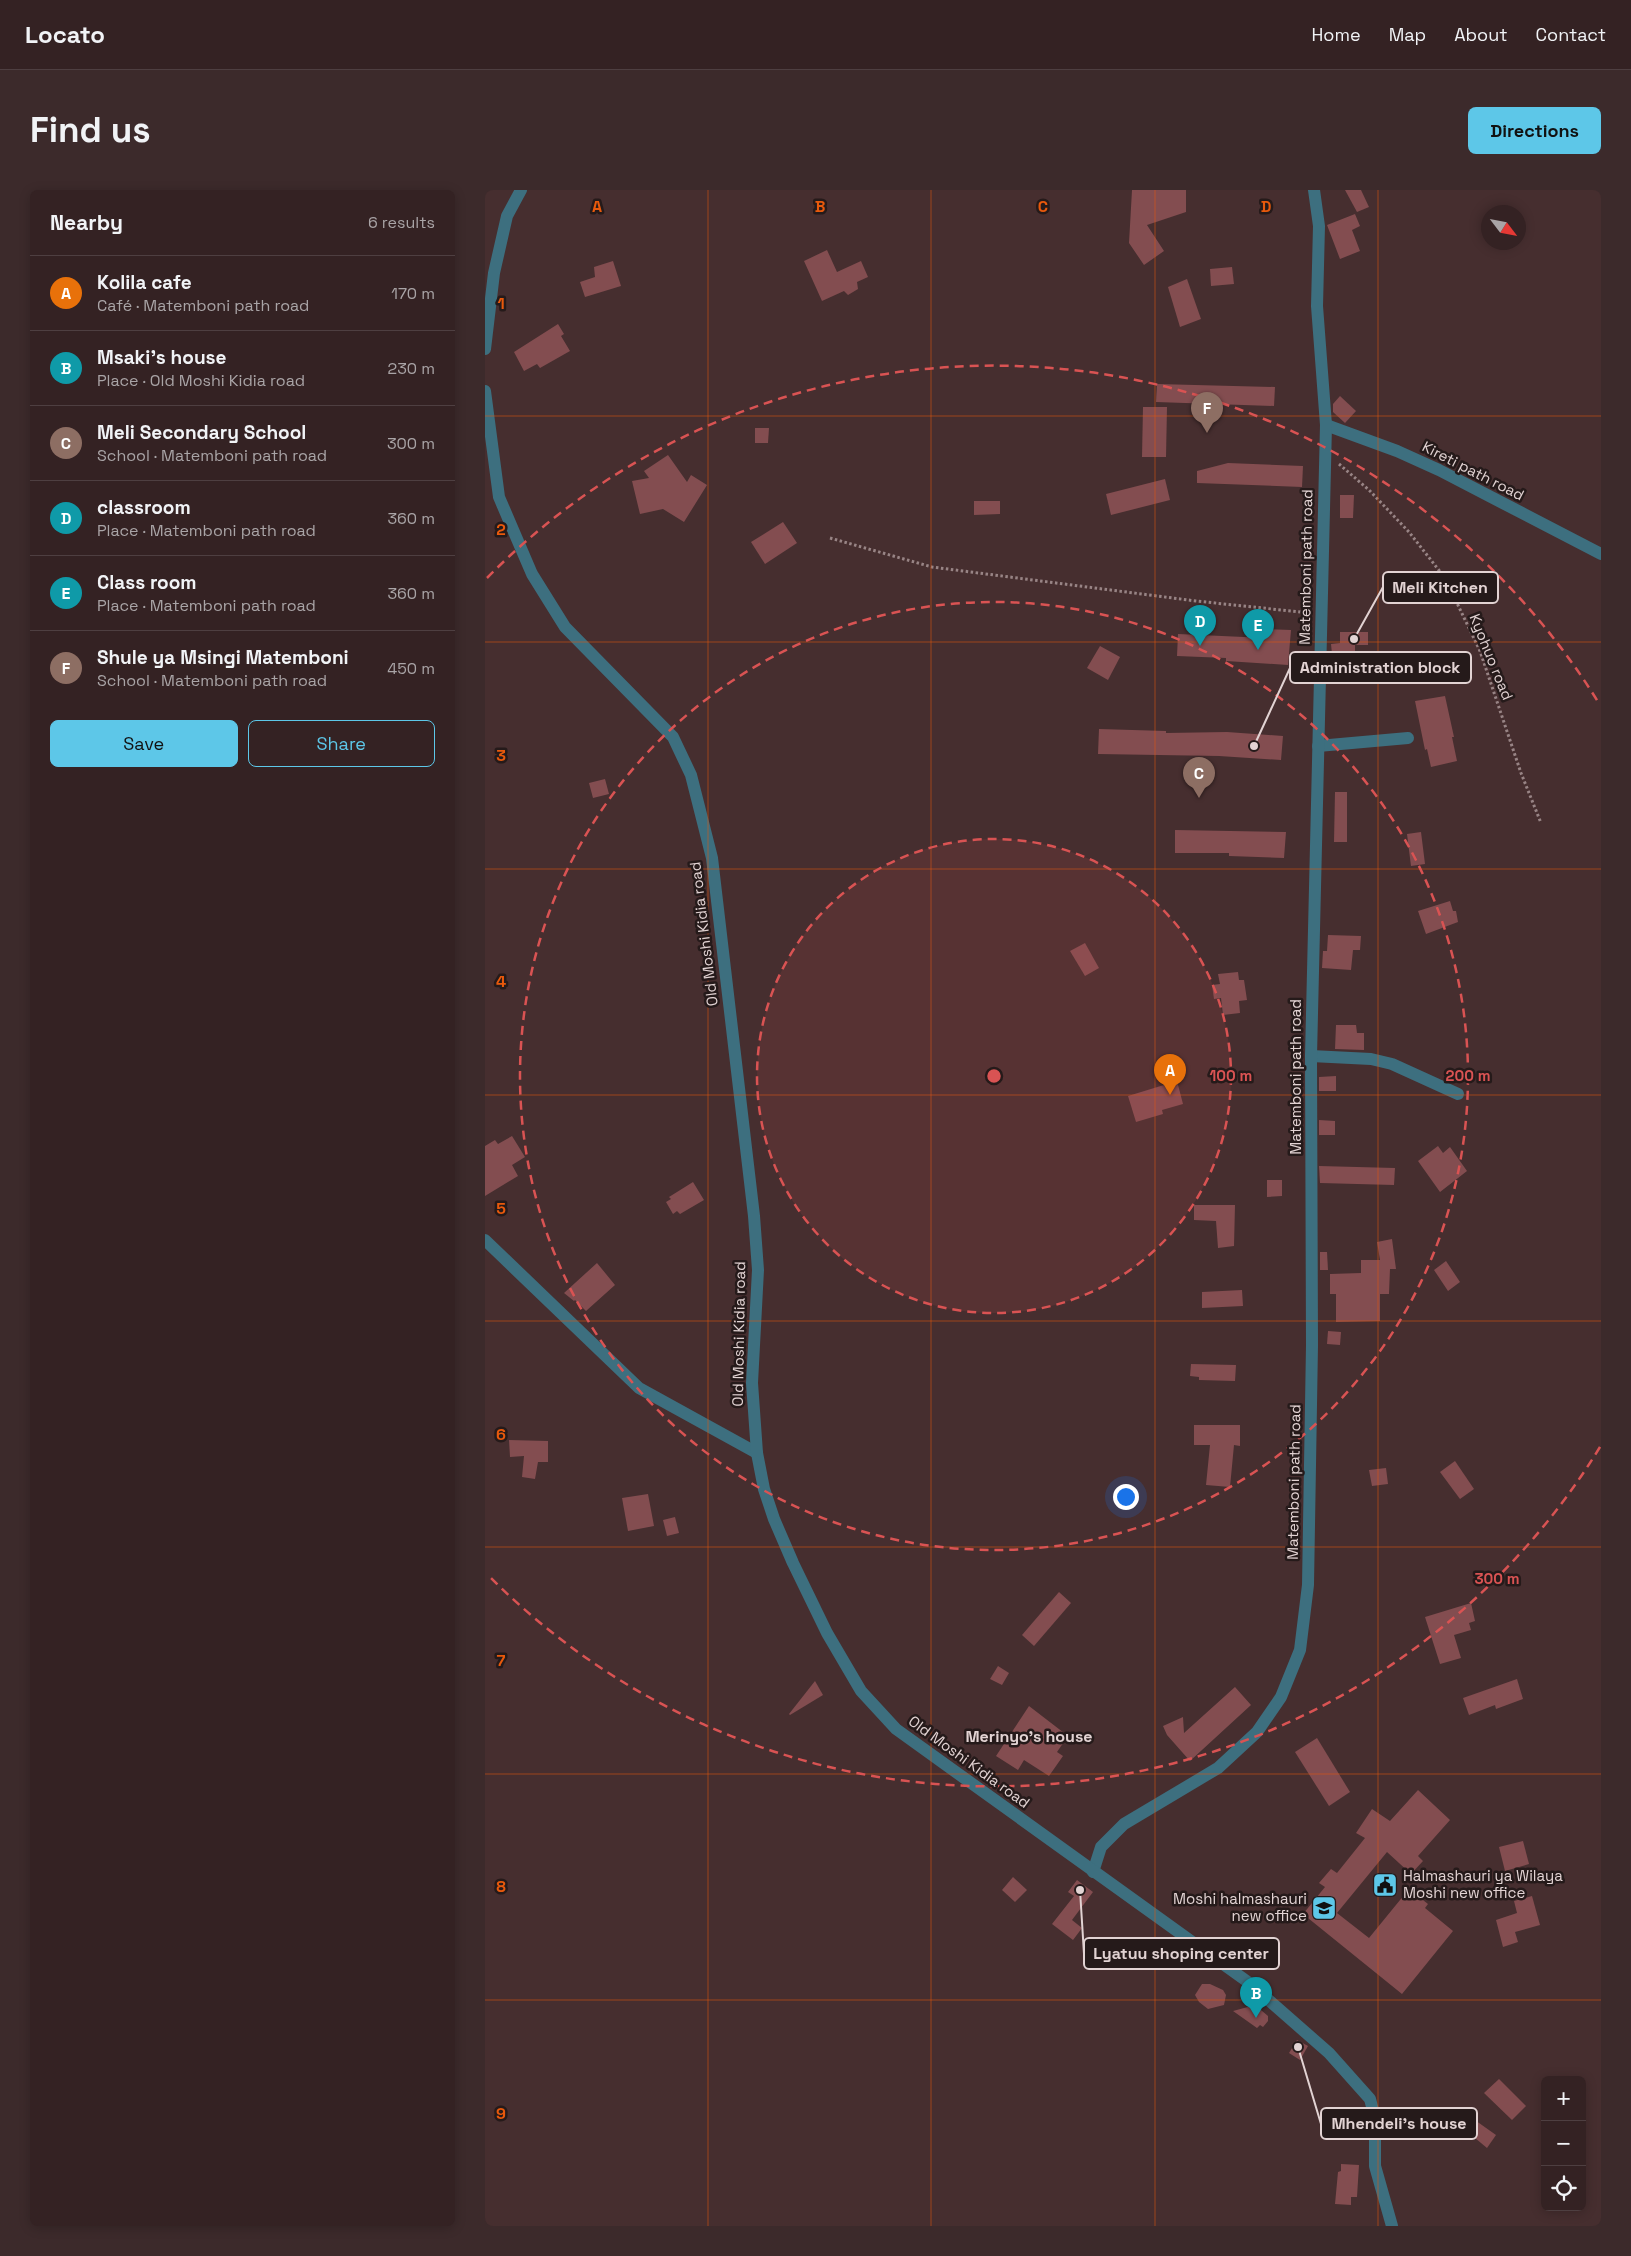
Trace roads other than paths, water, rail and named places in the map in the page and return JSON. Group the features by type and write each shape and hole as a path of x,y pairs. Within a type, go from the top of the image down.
{"street":[{"path":"485,349 494,273 507,216 521,190"},
{"name":"Matemboni path road","path":"1093,1872 1101,1847 1124,1824 1218,1768 1257,1732 1281,1697 1300,1650 1308,1585 1312,1346 1311,1056 1326,426 1317,306 1319,226 1314,190"},
{"name":"Old Moshi Kidia road","path":"485,390 499,497 533,574 565,627 673,737 691,775 713,858 758,1270 752,1383 757,1453 764,1489 774,1519 827,1633 861,1691 895,1729 1248,1982 1310,2036 1351,2077 1369,2099 1375,2118 1375,2166 1392,2226"},
{"name":"Kireti path road","path":"1326,426 1397,452 1439,470 1601,554"},
{"path":"1318,746 1408,738"},
{"path":"1311,1056 1371,1059 1393,1064 1458,1094"},
{"path":"485,1240 639,1388 757,1453"}],"place":[{"name":"Shule ya Msingi Matemboni","path":"1207,433"},
{"name":"Meli Kitchen","path":"1354,639"},
{"name":"classroom","path":"1200,646"},
{"name":"Class room","path":"1258,650"},
{"name":"Administration block","path":"1254,746"},
{"name":"Meli Secondary School","path":"1199,798"},
{"name":"Kolila cafe","path":"1170,1095"},
{"name":"Halmashauri ya Wilaya Moshi new office","path":"1385,1885"},
{"name":"Lyatuu shoping center","path":"1080,1890"},
{"name":"Moshi halmashauri new office","path":"1324,1908"},
{"name":"Msaki's house","path":"1256,2018"},
{"name":"Mhendeli's house","path":"1298,2047"}],"district":[{"name":"Merinyo's house","path":"1029,1736"}]}
